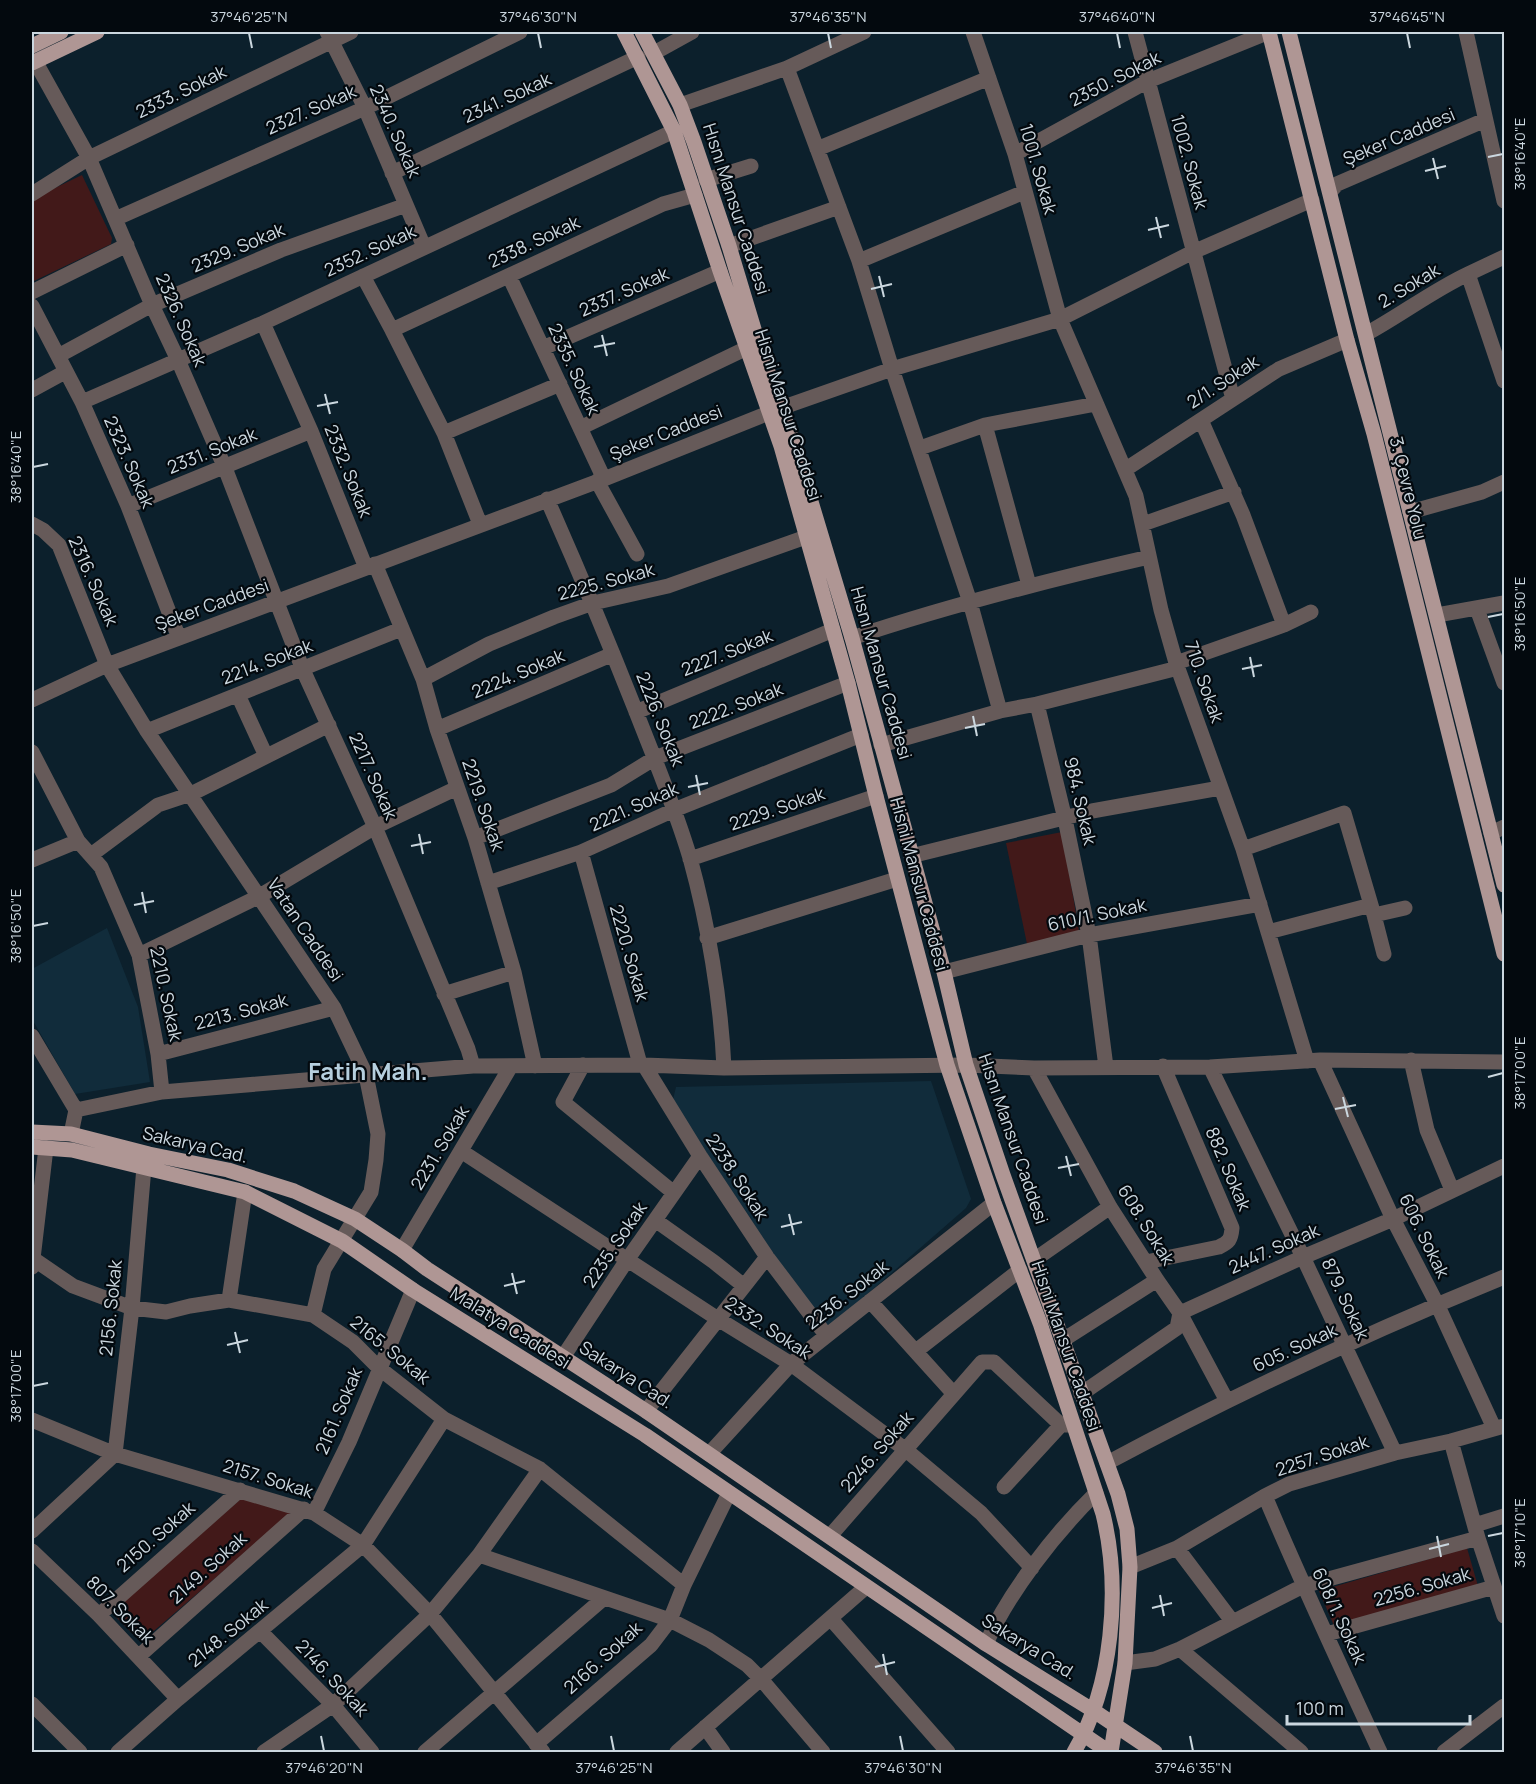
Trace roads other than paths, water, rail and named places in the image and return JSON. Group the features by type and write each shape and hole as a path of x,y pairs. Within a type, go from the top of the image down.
{"main road":[{"path":"32,46 61,32"},
{"path":"33,62 97,32"},
{"name":"Hisni Mansur Caddesi","path":"624,32 674,130 747,348 775,411 781,446 848,683 947,1065 994,1203 1020,1270 1067,1425 1096,1492 1110,1541 1113,1569 1112,1602 1106,1666 1094,1711 1084,1736 1074,1752"},
{"name":"Hısnı Mansur Caddesi","path":"642,32 680,105 729,246 760,349 775,411 794,445 852,638 944,972 966,1065 1002,1175 1107,1463 1127,1529 1130,1567 1125,1663 1110,1752"},
{"name":"3. Çevre Yolu","path":"1269,32 1347,340 1377,446 1504,954"},
{"name":"3. Çevre Yolu","path":"1289,32 1410,512 1498,830 1504,885"},
{"name":"Sakarya Cad.","path":"32,1132 71,1134 149,1154 228,1170 294,1191 355,1219 427,1269 646,1411 986,1644 1155,1752"},
{"name":"Malatya Caddesi","path":"38,1147 72,1150 245,1192 342,1241 413,1290 645,1435 1110,1752"}],"street":[{"name":"2333. Sokak","path":"32,192 89,158 329,37 351,32"},
{"name":"2327. Sokak","path":"115,219 365,108 519,32"},
{"path":"654,53 692,32"},
{"path":"680,105 788,68 864,32"},
{"name":"1001. Sokak","path":"973,32 1015,154 1060,319"},
{"name":"1002. Sokak","path":"1135,32 1233,399"},
{"name":"2350. Sokak","path":"1015,154 1148,81 1269,32"},
{"path":"1466,32 1504,201"},
{"name":"2340. Sokak","path":"329,37 365,108 424,248"},
{"name":"2341. Sokak","path":"392,173 638,57"},
{"name":"2326. Sokak","path":"33,62 89,158 225,468 277,602"},
{"path":"788,68 859,261 892,369 970,602 1000,711"},
{"path":"817,149 989,78"},
{"name":"Şeker Caddesi","path":"1330,192 1337,184 1485,120"},
{"name":"2352. Sokak","path":"82,402 263,323 674,130"},
{"path":"706,180 751,166"},
{"path":"859,261 1024,192"},
{"name":"2338. Sokak","path":"392,330 663,204 695,195"},
{"name":"Şeker Caddesi","path":"33,696 107,665 601,480 775,411 892,369 1060,319 1192,252 1312,200"},
{"name":"2329. Sokak","path":"58,356 152,305 281,250 406,205"},
{"path":"729,246 839,207"},
{"path":"32,292 127,245"},
{"path":"1468,274 1504,256"},
{"name":"2337. Sokak","path":"543,348 720,272"},
{"name":"2. Sokak","path":"1366,334 1390,321 1438,288 1468,274 1504,381"},
{"path":"363,276 444,433 480,524"},
{"name":"2335. Sokak","path":"509,276 637,554"},
{"name":"2323. Sokak","path":"32,306 82,402 128,506 179,638"},
{"name":"710. Sokak","path":"1060,319 1136,496 1161,610 1177,665 1243,849 1268,932 1314,1060"},
{"name":"2332. Sokak","path":"263,323 370,566"},
{"name":"2/1. Sokak","path":"1126,469 1279,369 1347,340"},
{"path":"580,428 747,348"},
{"path":"32,390 65,372"},
{"path":"444,433 560,384"},
{"path":"920,448 985,425 1096,404"},
{"path":"1200,420 1233,492 1284,625"},
{"path":"985,425 1029,585"},
{"name":"2331. Sokak","path":"128,506 311,431"},
{"path":"1410,512 1482,492 1504,482"},
{"path":"1143,524 1233,492"},
{"name":"2226. Sokak","path":"547,499 593,603 655,758 690,859 707,938 722,1034 724,1068"},
{"name":"2316. Sokak","path":"32,524 43,530 59,545 107,665"},
{"name":"2225. Sokak","path":"423,679 489,644 554,617 593,603 668,586 806,537"},
{"path":"852,638 912,618 1029,585 1149,557"},
{"name":"2219. Sokak","path":"370,566 423,679 437,729 475,838 514,972 535,1066"},
{"name":"2217. Sokak","path":"277,602 303,669 375,827 468,1049 473,1066"},
{"path":"1437,615 1504,603"},
{"path":"1477,609 1504,682"},
{"path":"881,745 1177,665 1284,625 1311,612"},
{"name":"2214. Sokak","path":"147,731 401,629"},
{"name":"2227. Sokak","path":"636,712 833,630"},
{"name":"2224. Sokak","path":"437,729 613,654"},
{"name":"Vatan Caddesi","path":"107,665 147,731 334,1008 366,1075 378,1134 371,1191 324,1269 313,1315"},
{"name":"2222. Sokak","path":"475,838 611,785 655,758 848,683"},
{"path":"238,695 266,756"},
{"name":"984. Sokak","path":"1037,704 1065,819 1089,935 1106,1067"},
{"path":"91,855 158,805 191,794 329,725"},
{"name":"2221. Sokak","path":"488,883 581,852 674,810 861,735"},
{"name":"2210. Sokak","path":"33,759 78,841 101,867 140,955 158,1054 162,1092"},
{"path":"140,955 258,897 375,827 457,788"},
{"path":"911,856 1092,812 1220,788"},
{"name":"2229. Sokak","path":"690,859 876,796"},
{"path":"1243,849 1344,813 1384,954"},
{"path":"32,860 78,841"},
{"name":"2220. Sokak","path":"581,852 642,1065"},
{"path":"707,938 897,879"},
{"name":"610/1. Sokak","path":"944,972 1089,935 1260,904"},
{"path":"1268,932 1373,910 1405,908"},
{"path":"444,994 514,972"},
{"name":"2213. Sokak","path":"158,1054 334,1008"},
{"path":"32,1036 76,1110 71,1134"},
{"path":"76,1110 162,1092 473,1066 642,1065 724,1068 966,1065 1034,1068 1210,1066 1314,1060 1504,1062"},
{"name":"606. Sokak","path":"1314,1060 1499,1427"},
{"path":"1411,1060 1427,1130 1452,1190"},
{"path":"583,1065 563,1102 674,1193"},
{"name":"2238. Sokak","path":"642,1065 699,1156 767,1257 826,1335"},
{"name":"2231. Sokak","path":"402,1250 511,1066"},
{"name":"882. Sokak","path":"1146,1262 1219,1247 1229,1242 1232,1228 1162,1066"},
{"name":"879. Sokak","path":"1210,1066 1346,1346 1395,1453"},
{"name":"608. Sokak","path":"1034,1068 1110,1207 1180,1313 1227,1401"},
{"path":"32,1262 38,1147"},
{"name":"2332. Sokak","path":"461,1151 718,1319 792,1364 906,1450 981,1513 1032,1568"},
{"name":"2235. Sokak","path":"563,1358 699,1156"},
{"name":"2447. Sokak","path":"1180,1313 1393,1219 1504,1166"},
{"name":"2156. Sokak","path":"114,1454 132,1308 144,1167"},
{"path":"229,1300 245,1192"},
{"name":"2236. Sokak","path":"709,1454 792,1364 994,1203"},
{"path":"1034,1260 1110,1207"},
{"path":"655,1220 744,1286"},
{"path":"646,1411 767,1257"},
{"name":"2165. Sokak","path":"32,1262 73,1286 132,1308 166,1312 229,1300 313,1315 353,1342 379,1368 444,1419 540,1469 684,1585"},
{"path":"916,1351 1020,1270"},
{"name":"605. Sokak","path":"1107,1463 1227,1401 1437,1304 1504,1277"},
{"path":"1063,1340 1157,1280"},
{"name":"2161. Sokak","path":"309,1511 349,1442 413,1290"},
{"path":"870,1302 953,1393"},
{"path":"1081,1394 1177,1328 1180,1313"},
{"name":"2246. Sokak","path":"830,1536 979,1364 990,1360 994,1362 1067,1425"},
{"name":"2148. Sokak","path":"118,1752 363,1545 444,1419"},
{"name":"2157. Sokak","path":"32,1420 114,1454 309,1511 363,1545 430,1614 539,1748"},
{"path":"1004,1487 1067,1425"},
{"name":"2257. Sokak","path":"1130,1567 1177,1548 1289,1484 1395,1453 1451,1441 1499,1427"},
{"path":"1451,1441 1476,1531 1504,1616"},
{"path":"32,1531 114,1454"},
{"path":"264,1752 333,1705 430,1614 479,1555 540,1469"},
{"name":"2150. Sokak","path":"99,1615 240,1490"},
{"path":"986,1644 1032,1568 1096,1492"},
{"name":"2166. Sokak","path":"539,1748 651,1645 670,1620 684,1585 729,1493"},
{"name":"608/1. Sokak","path":"1265,1496 1303,1586 1380,1752"},
{"name":"2149. Sokak","path":"139,1656 309,1511"},
{"path":"1125,1663 1155,1659 1303,1586 1476,1531 1504,1516"},
{"path":"1177,1548 1232,1621"},
{"name":"807. Sokak","path":"32,1551 99,1615 178,1699"},
{"path":"479,1555 670,1620 710,1640 747,1665 761,1678 823,1752"},
{"path":"677,1752 866,1587"},
{"name":"2256. Sokak","path":"1327,1634 1494,1587"},
{"path":"425,1752 604,1598"},
{"path":"831,1619 948,1752"},
{"name":"2146. Sokak","path":"261,1632 333,1705 372,1752"},
{"path":"1180,1648 1301,1752"},
{"path":"32,1704 80,1752"},
{"path":"1444,1752 1504,1706"},
{"path":"705,1726 723,1752"}],"district":[{"name":"Fatih Mah.","path":"368,1072"}]}
